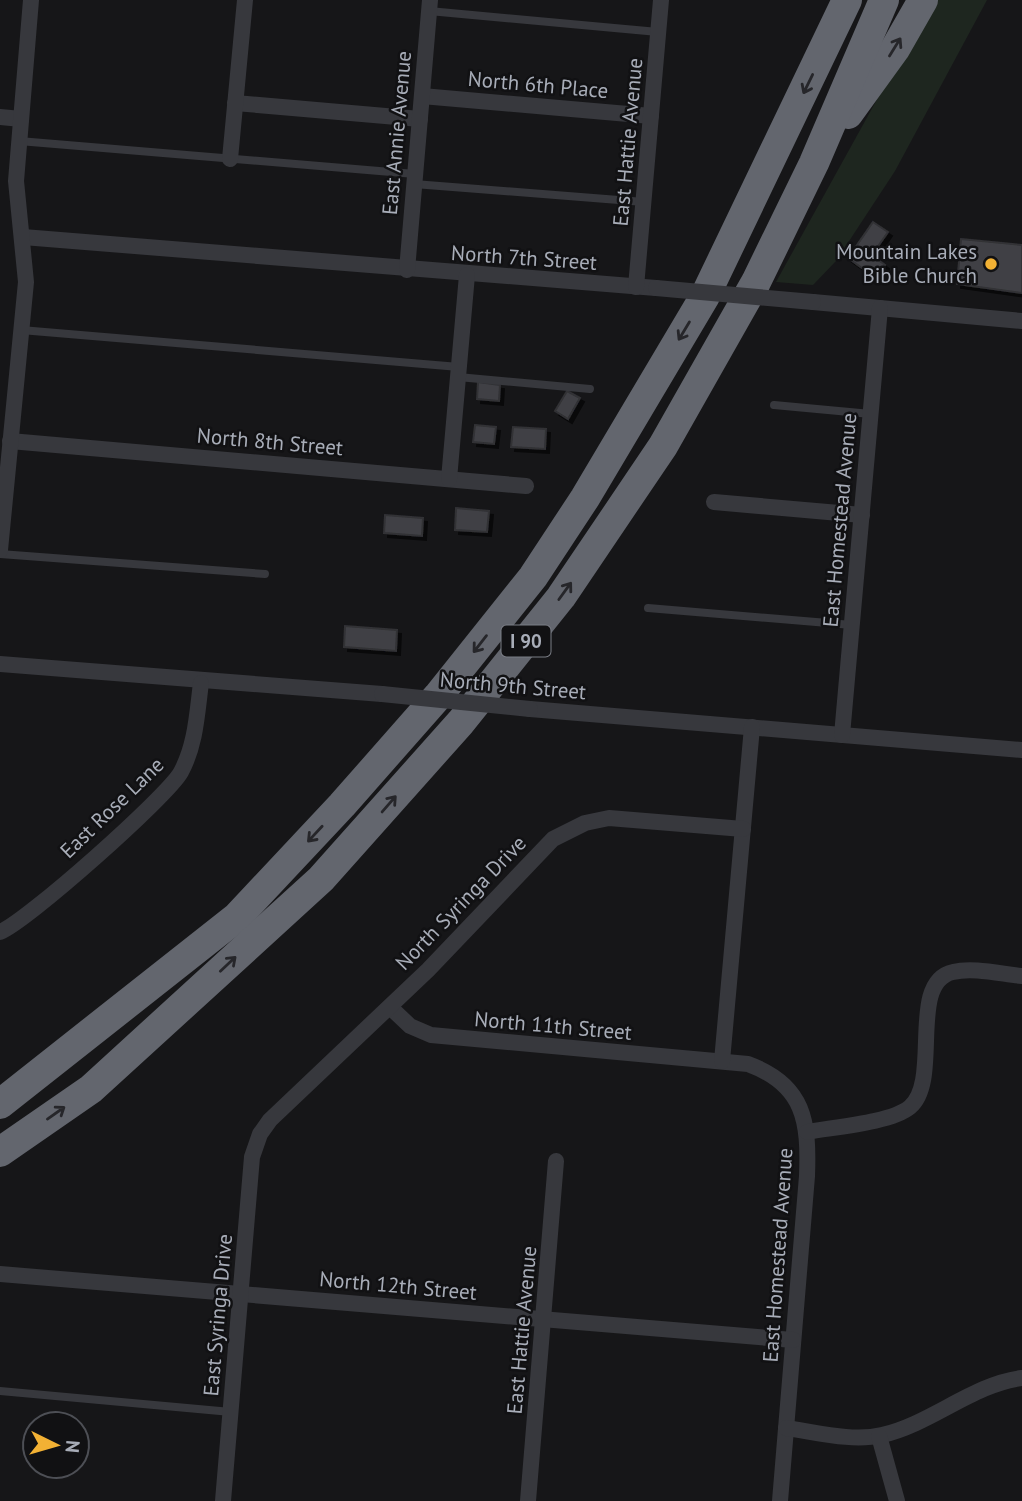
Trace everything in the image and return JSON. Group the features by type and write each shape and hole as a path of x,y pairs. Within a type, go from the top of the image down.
{"highway":[{"name":"I 90","path":"827,46 837,0"},
{"name":"I 90","path":"0,1104 237,917 342,805 438,696 533,577 585,498 705,296 848,0"},
{"name":"I 90","path":"0,1152 91,1089 321,879 461,722 561,597 656,457 756,282 814,163 884,0"},
{"path":"814,163 895,49 923,0"}],"street":[{"path":"0,552 4,470 10,441 26,282 16,181 31,0"},
{"path":"230,159 245,0"},
{"name":"East Hattie Avenue","path":"636,287 661,0"},
{"name":"East Annie Avenue","path":"407,270 430,6"},
{"name":"North 6th Place","path":"422,96 651,116"},
{"path":"235,103 420,119"},
{"path":"0,117 21,119"},
{"name":"North 7th Street","path":"23,237 467,275 656,288 1022,321"},
{"path":"449,479 467,275"},
{"name":"East Homestead Avenue","path":"842,735 880,308"},
{"name":"North 8th Street","path":"10,441 526,486"},
{"path":"713,502 862,515"},
{"name":"North 9th Street","path":"0,664 201,683 382,694 1022,750"},
{"name":"East Rose Lane","path":"0,932 15,925 39,906 174,783 194,739 201,683"},
{"path":"722,1061 752,727"},
{"name":"North Syringa Drive","path":"260,1133 277,1113 390,1007 537,852 569,830 609,818 743,829"},
{"path":"807,1132 889,1115 907,1109 915,1102 923,1077 931,991 945,974 962,971 1022,976"},
{"name":"North 11th Street","path":"390,1007 410,1026 431,1035 722,1061"},
{"name":"East Homestead Avenue","path":"722,1061 748,1064 773,1075 795,1095 807,1132 807,1176 780,1501"},
{"name":"East Syringa Drive","path":"223,1501 253,1157 260,1133"},
{"name":"East Hattie Avenue","path":"528,1501 556,1161"},
{"name":"North 12th Street","path":"0,1274 793,1340"},
{"path":"786,1428 863,1437 879,1436 907,1427 1001,1383 1022,1378"},
{"path":"879,1436 898,1501"}],"lane":[{"path":"430,6 658,32"},
{"path":"19,141 230,159 644,202"},
{"path":"21,330 459,372 590,389"},
{"path":"774,405 871,414"},
{"path":"0,552 265,574"},
{"path":"648,608 852,625"},
{"path":"0,1391 231,1412"}],"shaded area":[{"path":"938,0 987,0 895,171 836,261 813,285 776,282 885,85"}],"building":[{"path":"873,222 888,232 872,255 885,265 876,278 848,258"},
{"name":"Mountain Lakes Bible Church","path":"961,239 1022,245 1022,293 957,284"},
{"path":"478,382 500,385 499,401 477,399"},
{"path":"567,391 580,398 568,419 555,411"},
{"path":"475,425 496,427 494,444 473,442"},
{"path":"513,427 546,429 545,449 511,447"},
{"path":"456,508 489,511 487,532 455,530"},
{"path":"385,515 423,518 422,536 384,533"},
{"path":"345,626 397,630 396,651 344,647"}],"place":[{"name":"Mountain Lakes Bible Church","path":"991,264"}]}
